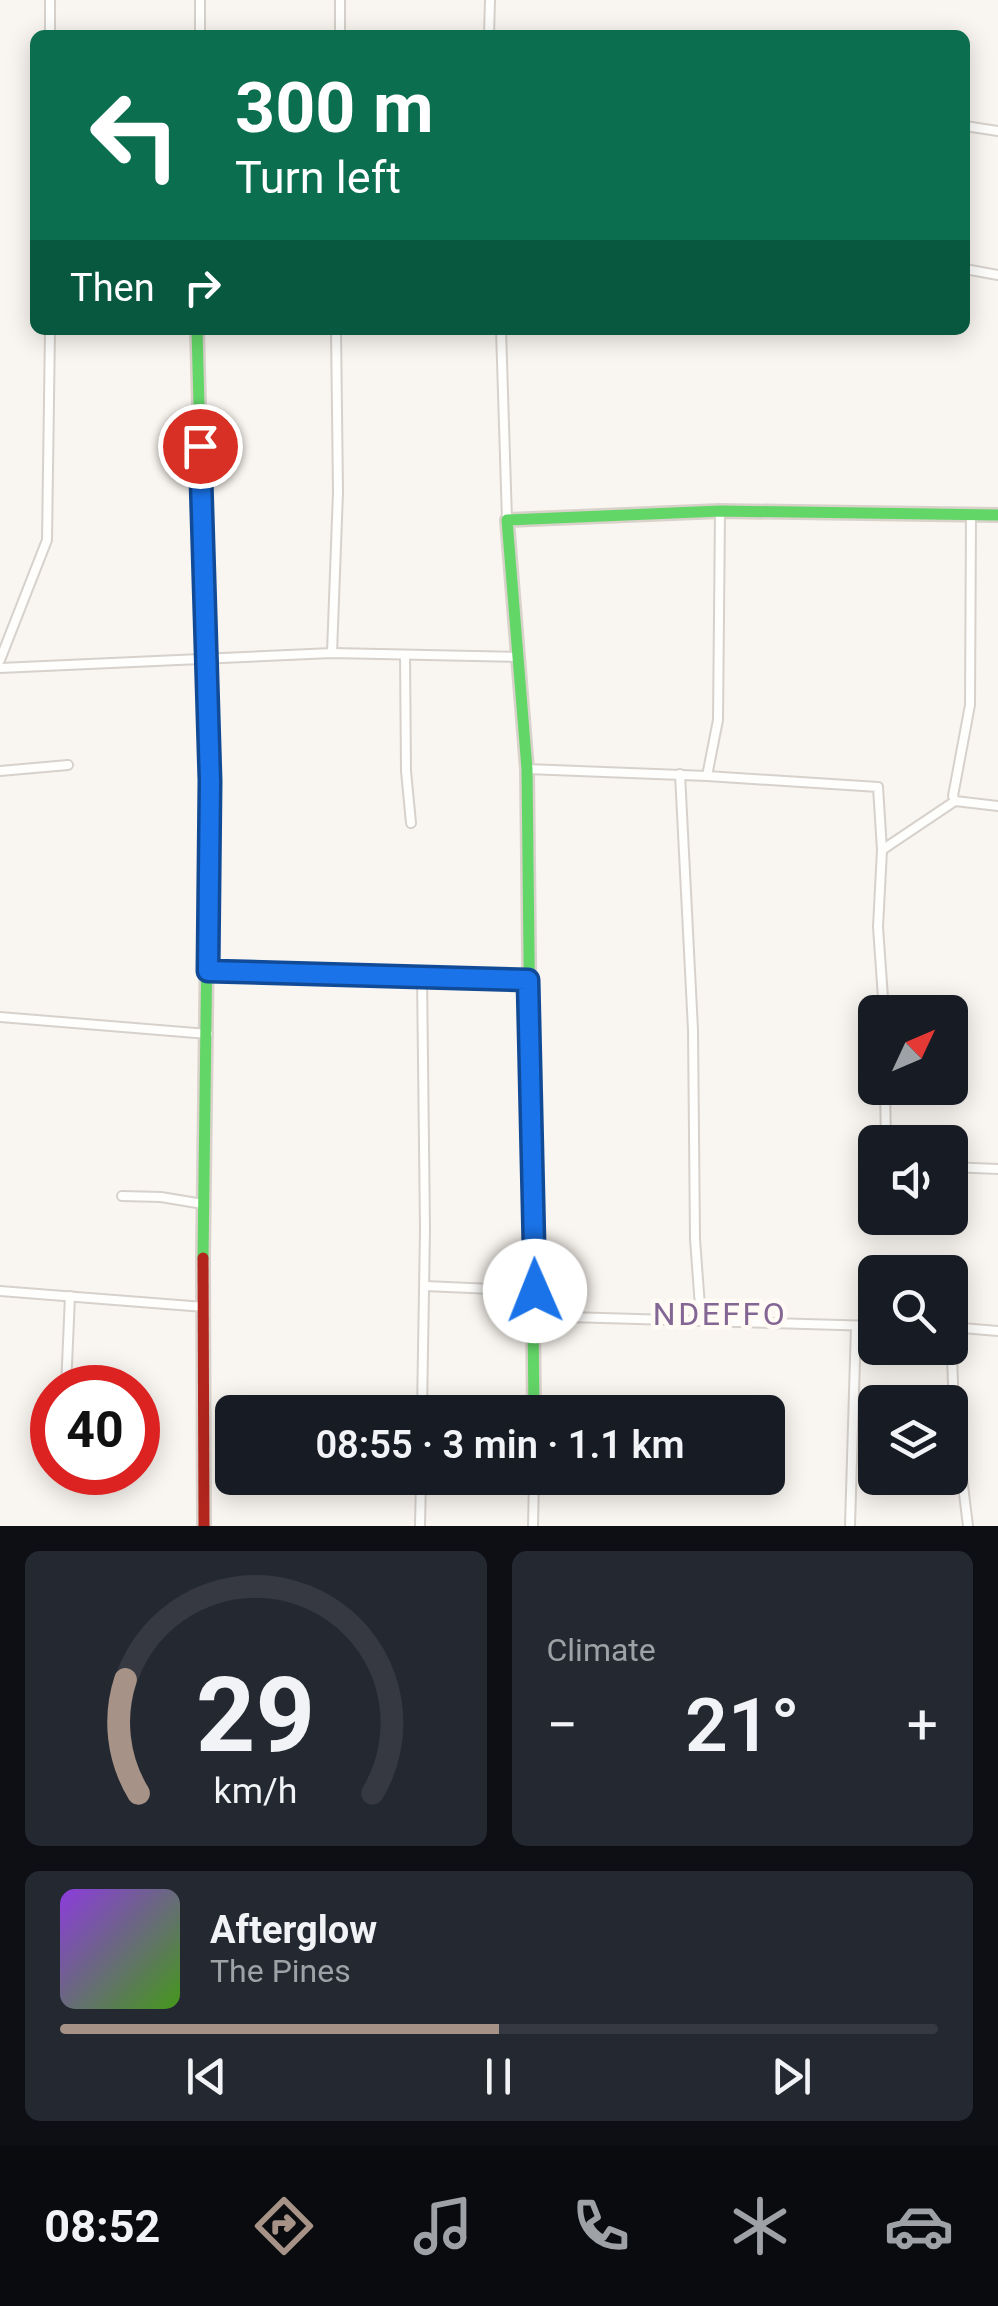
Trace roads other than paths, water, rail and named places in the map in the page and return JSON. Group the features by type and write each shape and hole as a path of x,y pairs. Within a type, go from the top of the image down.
{"street":[{"path":"50,0 50,30"},
{"path":"200,0 200,30"},
{"path":"340,0 340,30"},
{"path":"489,30 490,0"},
{"path":"970,127 998,131"},
{"path":"970,270 998,275"},
{"path":"0,660 46,540 50,335"},
{"path":"197,335 210,781 203,1204 204,1526"},
{"path":"332,653 338,492 336,335"},
{"path":"501,335 507,520 527,769 534,1395"},
{"path":"507,520 720,511 998,515"},
{"path":"707,776 718,720 720,511"},
{"path":"955,802 971,676 971,515"},
{"path":"0,668 332,653 518,657"},
{"path":"405,654 406,770 411,824"},
{"path":"0,771 68,766"},
{"path":"527,769 878,787 882,850 878,927 883,995"},
{"path":"680,774 693,1030 695,1239 701,1320"},
{"path":"882,850 955,802 998,806"},
{"path":"208,971 528,980"},
{"path":"422,976 422,1395"},
{"path":"0,1018 208,1034"},
{"path":"968,1167 998,1168"},
{"path":"122,1196 203,1204"},
{"path":"425,1286 535,1291"},
{"path":"0,1291 204,1307"},
{"path":"67,1365 70,1296"},
{"path":"535,1316 856,1326 850,1526"},
{"path":"968,1328 998,1331"},
{"path":"952,1365 968,1526"},
{"path":"420,1526 421,1495"},
{"path":"533,1526 534,1495"}],"district":[{"name":"NDEFFO","path":"720,1314"}]}
